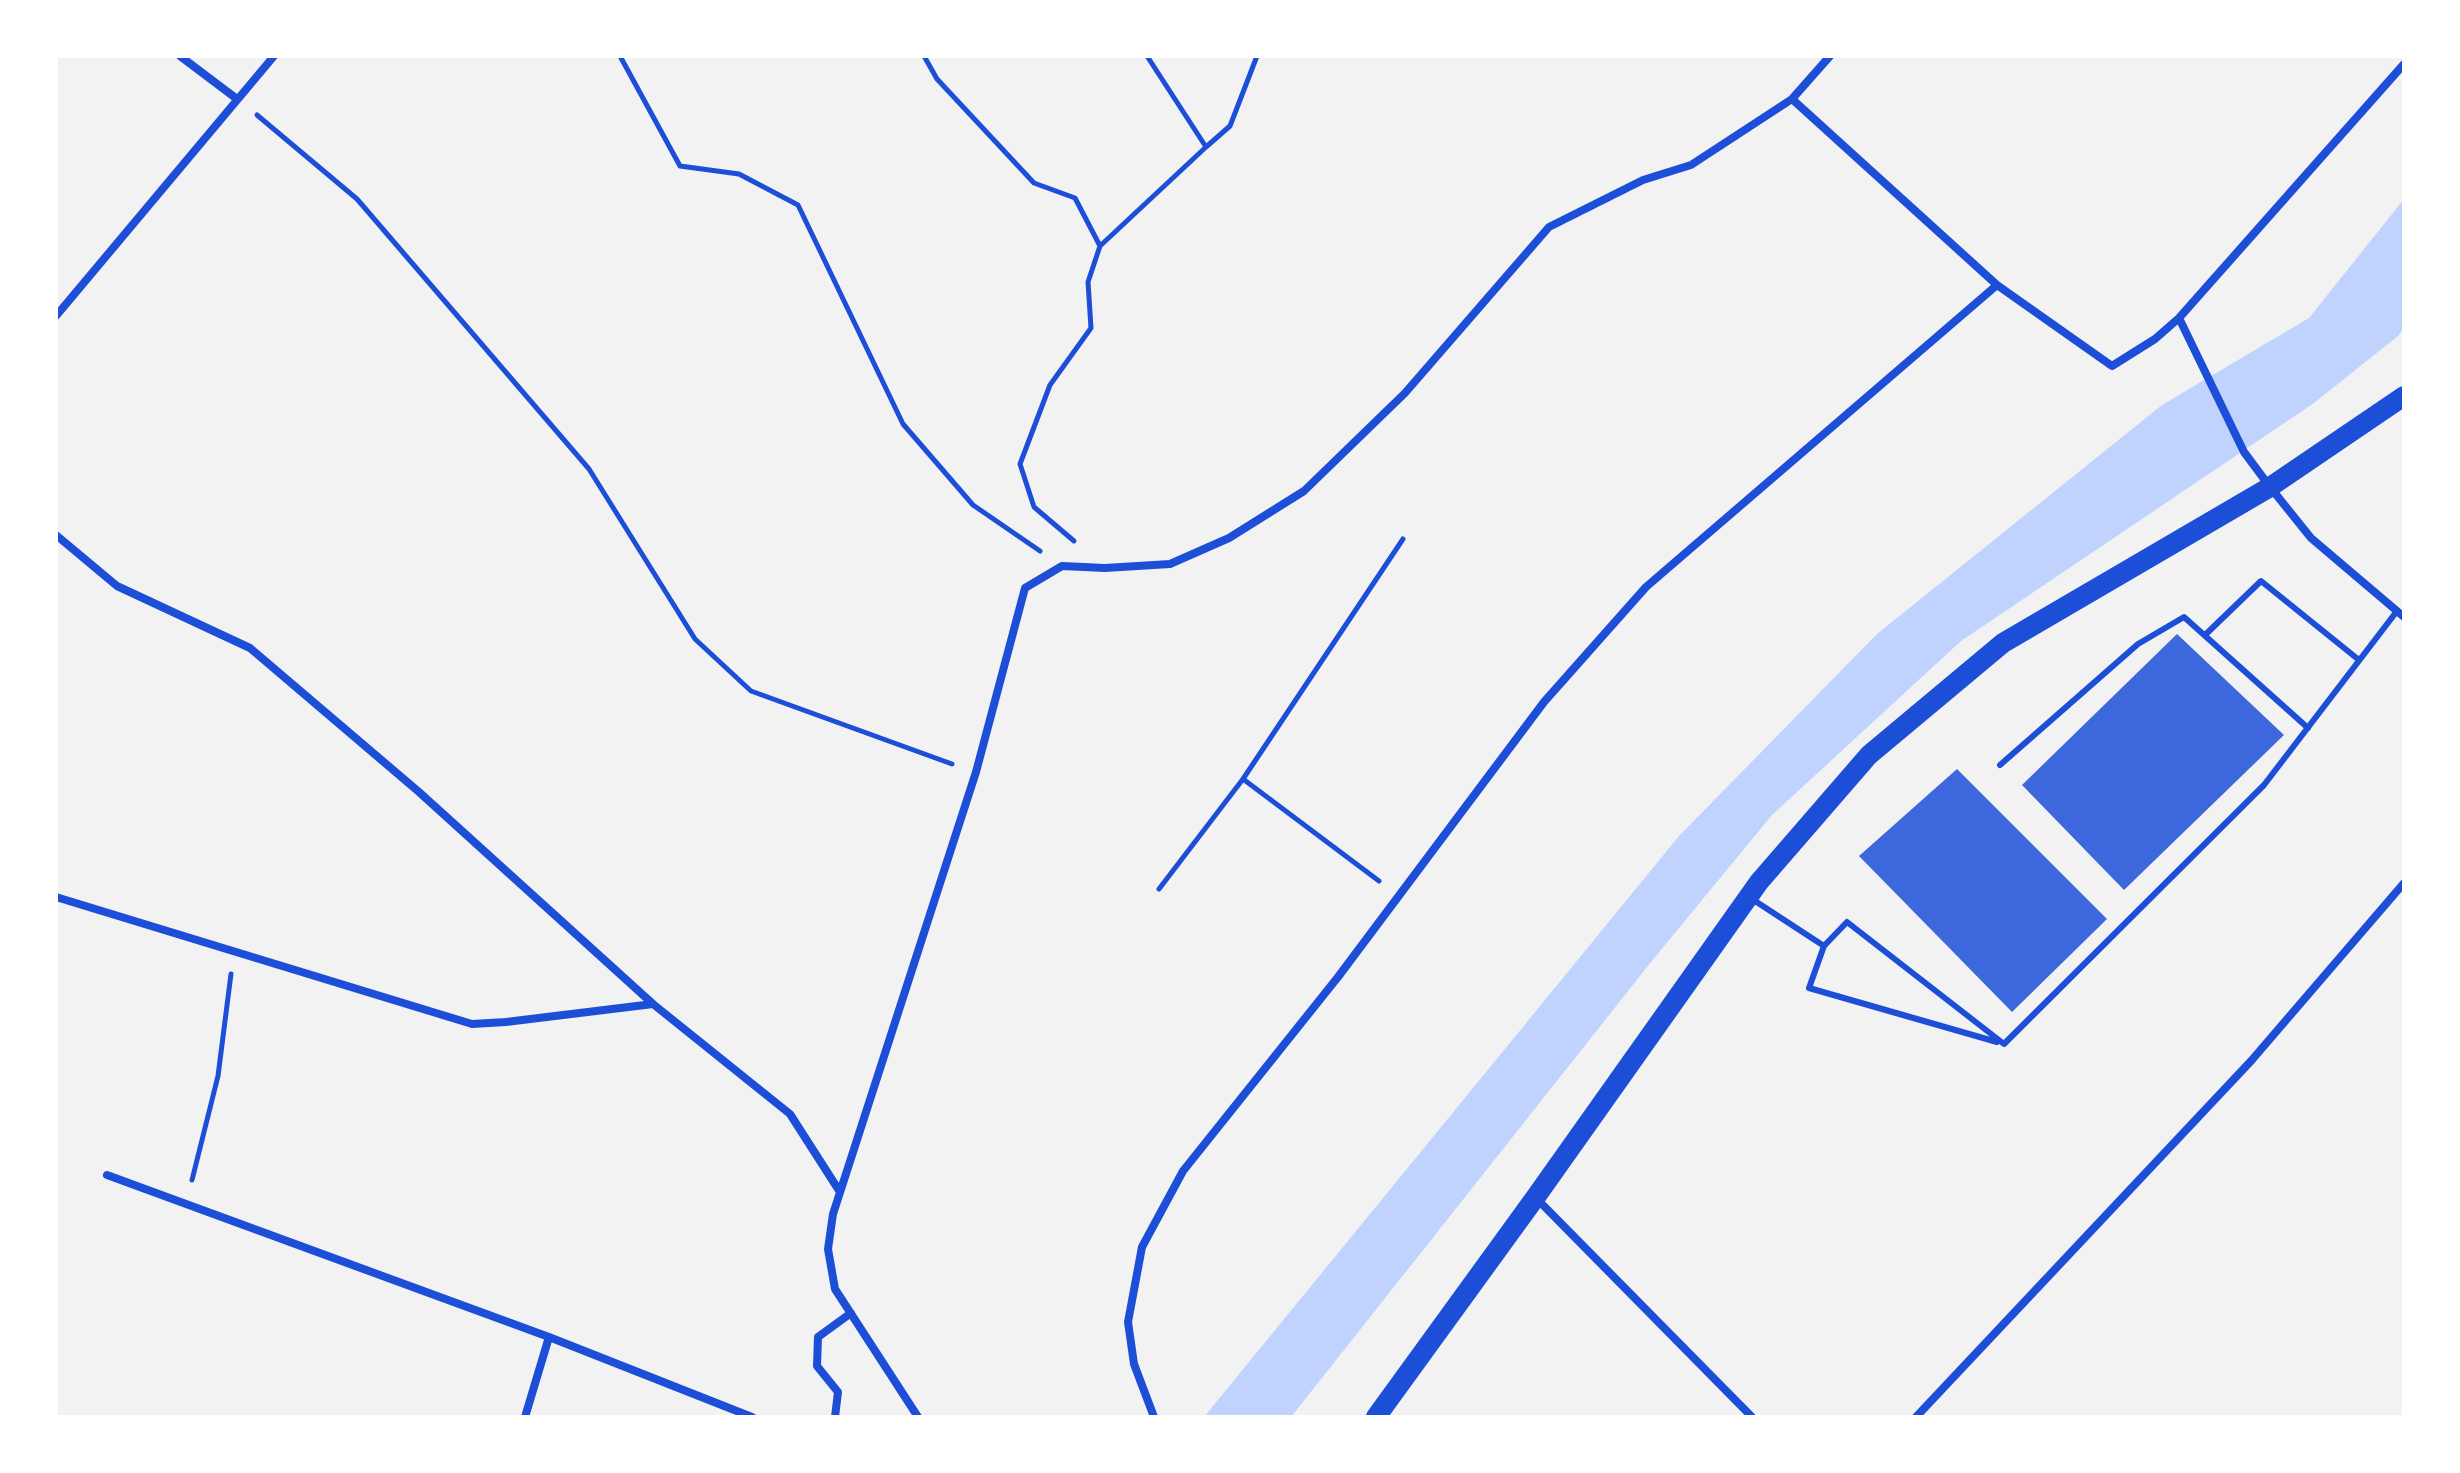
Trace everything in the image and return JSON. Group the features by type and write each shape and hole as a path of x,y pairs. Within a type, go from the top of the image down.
{"main road":[{"path":"1376,1417 1759,882 1869,755 2003,643 2270,487 2404,396"}],"street":[{"path":"180,56 237,99"},
{"path":"56,316 274,56"},
{"path":"918,1417 835,1289 828,1249 833,1214 976,772 1025,588 1062,566 1105,568 1170,564 1229,538 1304,491 1405,393 1549,227 1643,180 1691,165 1792,99 1830,56"},
{"path":"1792,99 1997,285 2112,366 2155,339 2179,318 2404,64"},
{"path":"1154,1417 1134,1364 1128,1322 1142,1247 1183,1171 1338,977 1544,702 1646,587 1997,285"},
{"path":"2179,318 2244,452 2270,487 2311,538 2400,614"},
{"path":"56,535 117,586 250,648 419,792 653,1004 790,1114 840,1192"},
{"path":"1916,1417 2251,1061 2404,883"},
{"path":"56,897 472,1024 653,1004"},
{"path":"107,1175 549,1337 752,1417"},
{"path":"1535,1198 1752,1417"},
{"path":"835,1417 838,1392 817,1366 818,1337 851,1313"},
{"path":"525,1417 549,1337"}],"lane":[{"path":"2205,635 2261,581 2359,660"},
{"path":"2004,1044 2264,785 2359,660 2400,614"},
{"path":"2000,765 2138,644 2184,617 2308,728"},
{"path":"1749,897 1824,946"},
{"path":"1847,922 2004,1044 1809,988 1824,946 1847,922"}],"path":[{"path":"620,56 680,166 739,174 798,205 903,424 973,505 1062,566"},
{"path":"924,56 937,79 1034,183 1075,198 1100,246"},
{"path":"1147,56 1206,147"},
{"path":"1105,568 1034,507 1020,464 1050,385 1091,328 1088,282 1100,246 1230,126 1257,56"},
{"path":"237,99 357,199 589,469 695,639 751,691 976,772"},
{"path":"1159,889 1243,779 1403,539"},
{"path":"1243,779 1399,896"},
{"path":"186,1205 218,1076 234,950"}],"water":[{"path":"2404,199 2404,328 2398,336 2314,403 1961,641 1772,815 1651,962 1291,1417 1204,1417 1679,836 1877,634 2162,405 2309,318"}],"building":[{"path":"2177,634 2284,735 2124,890 2022,785"},
{"path":"1957,769 2107,919 2012,1012 1859,856"}]}
